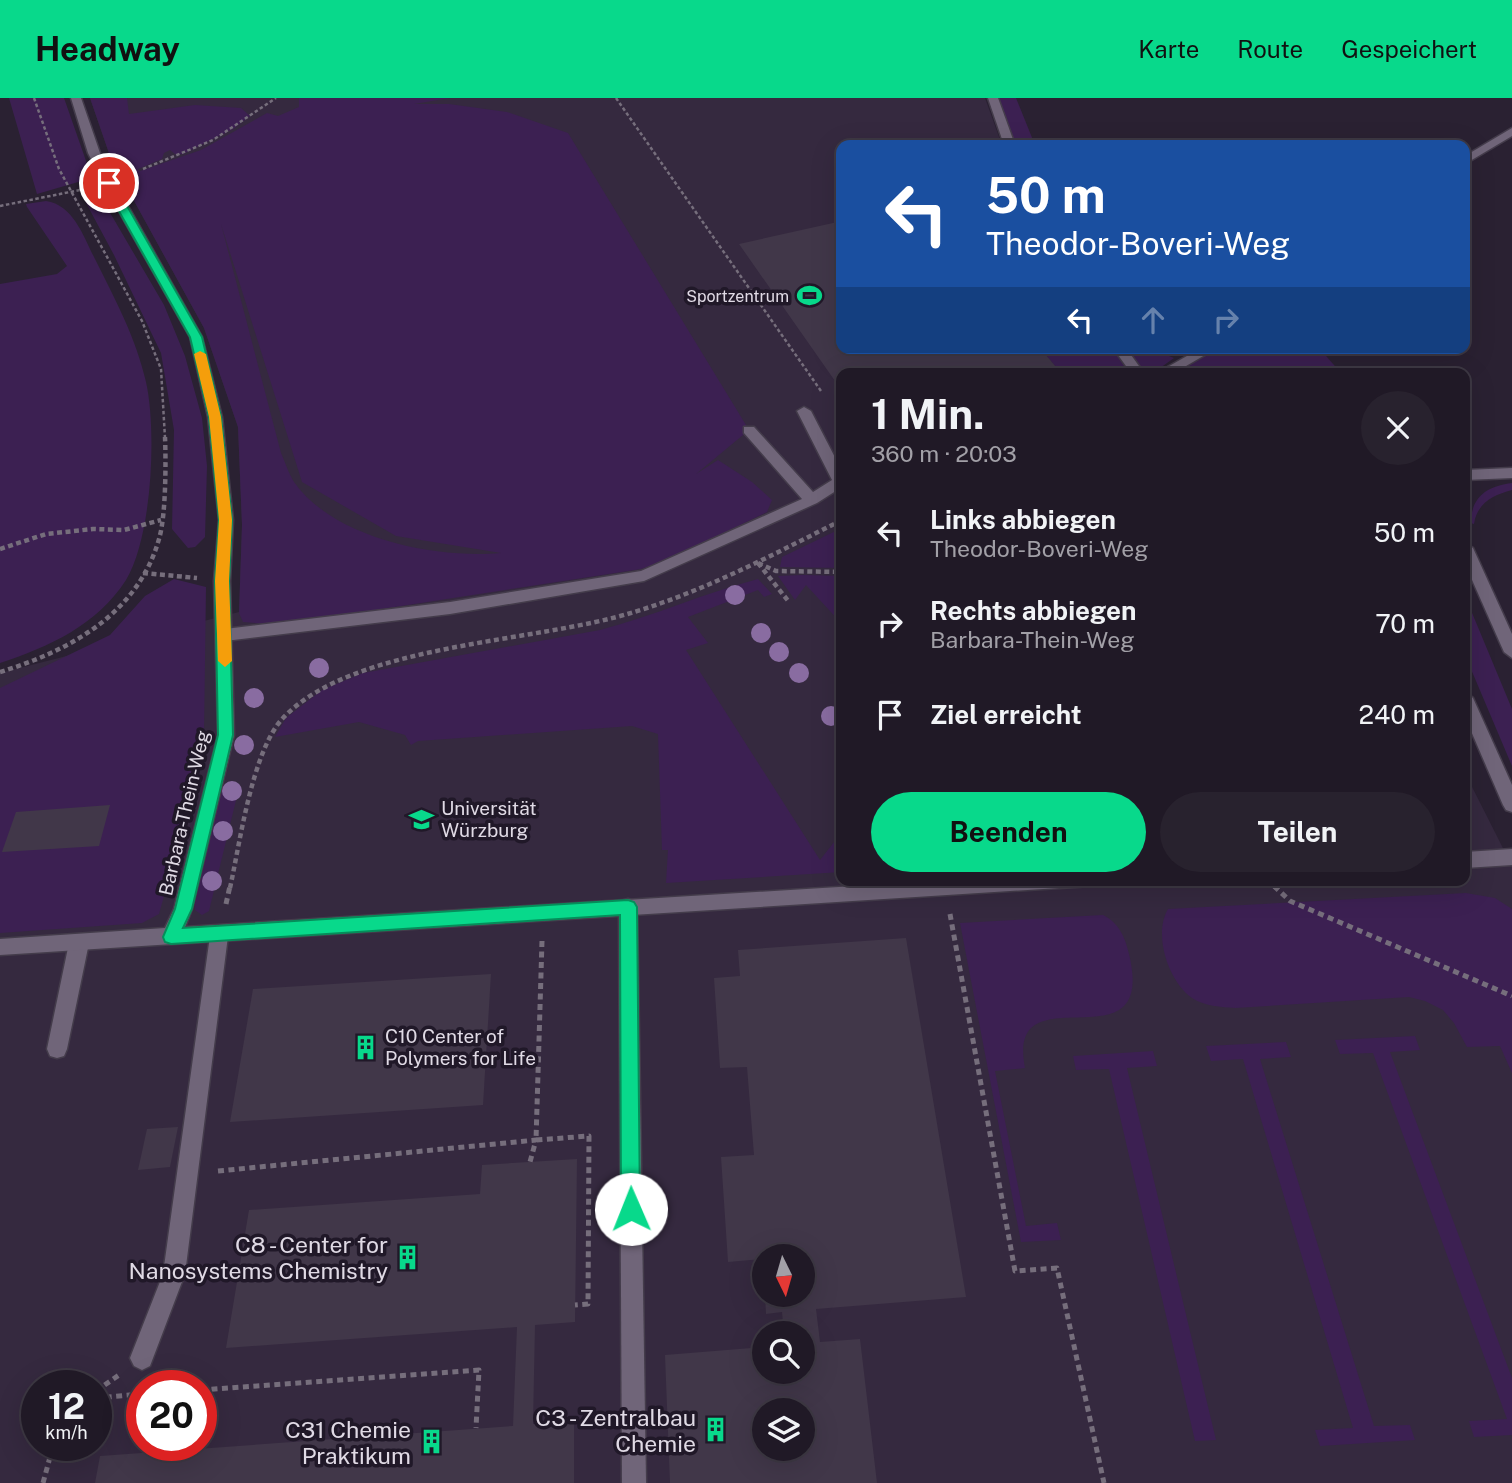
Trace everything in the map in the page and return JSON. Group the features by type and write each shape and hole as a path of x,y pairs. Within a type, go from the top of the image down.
{"street":[{"name":"Barbara-Thein-Weg","path":"76,98 94,153 109,183 196,337 215,417 226,520 222,581 226,735 183,909 171,937"},
{"path":"993,98 1008,140"},
{"path":"1470,158 1512,131"},
{"path":"1124,354 1134,368"},
{"path":"1172,368 1199,354"},
{"path":"804,411 836,473"},
{"path":"749,430 812,500"},
{"path":"1470,475 1512,473"},
{"path":"225,635 450,608 644,576 812,500 836,484"},
{"path":"1470,559 1512,652"},
{"path":"1470,709 1512,805"},
{"path":"1470,860 1512,857"},
{"path":"0,947 219,936 628,907 992,886"},
{"path":"628,907 634,1483"},
{"path":"142,1357 174,1274 219,936"},
{"path":"57,1049 79,943"}],"path":[{"path":"0,672 23,666 97,629 134,592 159,539 166,461 161,369 142,321 59,169 34,98"},
{"path":"143,169 190,153 231,132 276,98"},
{"path":"616,98 826,398"},
{"path":"0,206 109,183"},
{"path":"0,549 46,534 93,529 124,530 161,520"},
{"path":"219,936 261,758 282,719 320,687 360,671 441,651 604,621 664,601 757,562 836,523"},
{"path":"757,562 776,571 836,572"},
{"path":"757,562 789,602"},
{"path":"143,573 222,581"},
{"path":"1273,886 1290,901 1375,935 1512,996"},
{"path":"946,889 1015,1271 1057,1268 1104,1483"},
{"path":"530,1162 536,1140 543,914"},
{"path":"189,1174 589,1136 588,1304 575,1304"},
{"path":"217,1389 479,1370 476,1428"},
{"path":"43,1483 49,1461"}],"shaded area":[{"path":"9,98 64,98 92,178 37,194"},
{"name":"Universität Würzburg","path":"90,98 985,98 1000,140 836,140 836,354 1108,354 1120,368 836,368 836,886 1470,886 1470,783 1512,866 1512,1483 0,1483 0,673 239,612 242,525 238,427 204,328 111,159"},
{"path":"90,98 127,98 129,114 195,105 241,108 250,116 233,129 183,154 175,154 170,150 164,153 162,159 138,169 140,171 201,150 267,113 278,116 299,107 299,98 450,98 414,104 449,104 507,112 568,133 749,430 696,474 718,460 752,482 772,500 767,512 663,562 641,569 278,625 243,622 239,613 242,525 238,427 204,328 111,159","holes":["221,224 302,482 396,536 501,553 447,552 388,541 334,518 312,502 294,482 281,453"]},
{"path":"998,98 1016,98 1033,140 1013,140"},
{"path":"98,196 164,305 185,356 202,418 207,466 205,537 195,547 188,548 172,529 174,430 161,353 85,201"},
{"path":"46,201 64,209 82,232 137,350 149,403 150,483 142,538 135,561 114,596 86,622 54,642 0,663 0,284 57,274 67,266 26,204"},
{"path":"1045,354 1116,354 1126,368 1057,368"},
{"path":"1129,354 1164,354 1174,358 1160,368 1140,368"},
{"path":"1210,354 1324,354 1337,368 1182,368"},
{"path":"1512,483 1512,490 1498,494 1482,505 1474,524 1471,523 1474,506 1482,494"},
{"path":"836,531 836,568 780,567 782,557"},
{"path":"778,576 836,576 836,618 806,585 795,600"},
{"path":"174,579 206,587 204,734 194,789 159,914 142,923 0,933 0,688 110,635 145,596"},
{"path":"758,579 772,594 764,597 758,590 688,617 708,643 686,650 820,860 836,840 836,872 666,883 668,850 662,850 658,734 632,726 418,741 411,745 405,735 359,722 275,737 286,718 322,690 363,673 600,630"},
{"path":"1470,608 1512,709 1512,766 1470,667"},
{"path":"226,787 239,788 209,911 202,915 195,910 195,903 220,792"},
{"path":"1466,893 1495,898 1512,909 1512,1073 1500,1046 1467,1047 1454,1023 1443,1010 1425,1001 1409,997 1235,1008 1213,1006 1192,998 1183,990 1165,956 1162,931 1168,909"},
{"path":"1103,915 1120,931 1129,954 1132,989 1122,1008 1104,1015 1057,1018 1037,1024 1025,1039 1025,1068 995,1071 1026,1226 1057,1223 1061,1240 1021,1242 960,923"},
{"path":"1415,1036 1420,1050 1390,1052 1512,1378 1512,1435 1474,1437 1469,1421 1507,1419 1373,1053 1340,1054 1335,1040"},
{"path":"1286,1042 1291,1057 1260,1059 1374,1426 1410,1425 1415,1440 1320,1446 1315,1430 1353,1428 1243,1059 1211,1061 1206,1046"},
{"path":"1153,1051 1157,1066 1127,1068 1216,1440 1195,1441 1109,1069 1076,1070 1073,1056"}],"building":[{"name":"Sportzentrum","path":"836,222 836,354 1045,354 1057,368 836,368 836,382 739,244"},
{"path":"110,805 99,846 2,852 16,812"},
{"path":"906,938 966,1297 816,1309 820,1342 860,1339 877,1483 670,1483 665,1355 752,1348 752,1384 815,1384 815,1321 783,1321 782,1312 766,1314 766,1307 816,1307 816,1244 752,1244 752,1260 728,1262 721,1157 754,1155 747,1067 720,1068 714,978 740,976 738,950"},
{"name":"C10 Center of Polymers for Life","path":"491,974 483,1105 230,1122 253,989"},
{"path":"178,1127 170,1167 138,1170 147,1129"},
{"name":"C8 - Center for Nanosystems Chemistry","path":"577,1159 575,1322 535,1325 533,1424 574,1421 574,1483 95,1483 99,1461 112,1461 112,1455 126,1454 126,1461 217,1461 217,1448 513,1426 517,1327 226,1348 249,1210 480,1194 482,1165"}],"slow traffic":[{"path":"200,354 215,417 226,520 222,581 225,661"}],"place":[{"name":"Sportzentrum","path":"809,296"},
{"name":"Universität Würzburg","path":"421,819"},
{"name":"C10 Center of Polymers for Life","path":"365,1047"},
{"name":"C8 - Center for Nanosystems Chemistry","path":"408,1257"},
{"name":"C3 - Zentralbau Chemie","path":"716,1430"},
{"name":"C31 Chemie Praktikum","path":"431,1442"}],"route":[{"path":"109,183 196,337 215,417 226,520 222,581 226,735 183,909 171,937 219,936 628,907 631,1209"}]}
